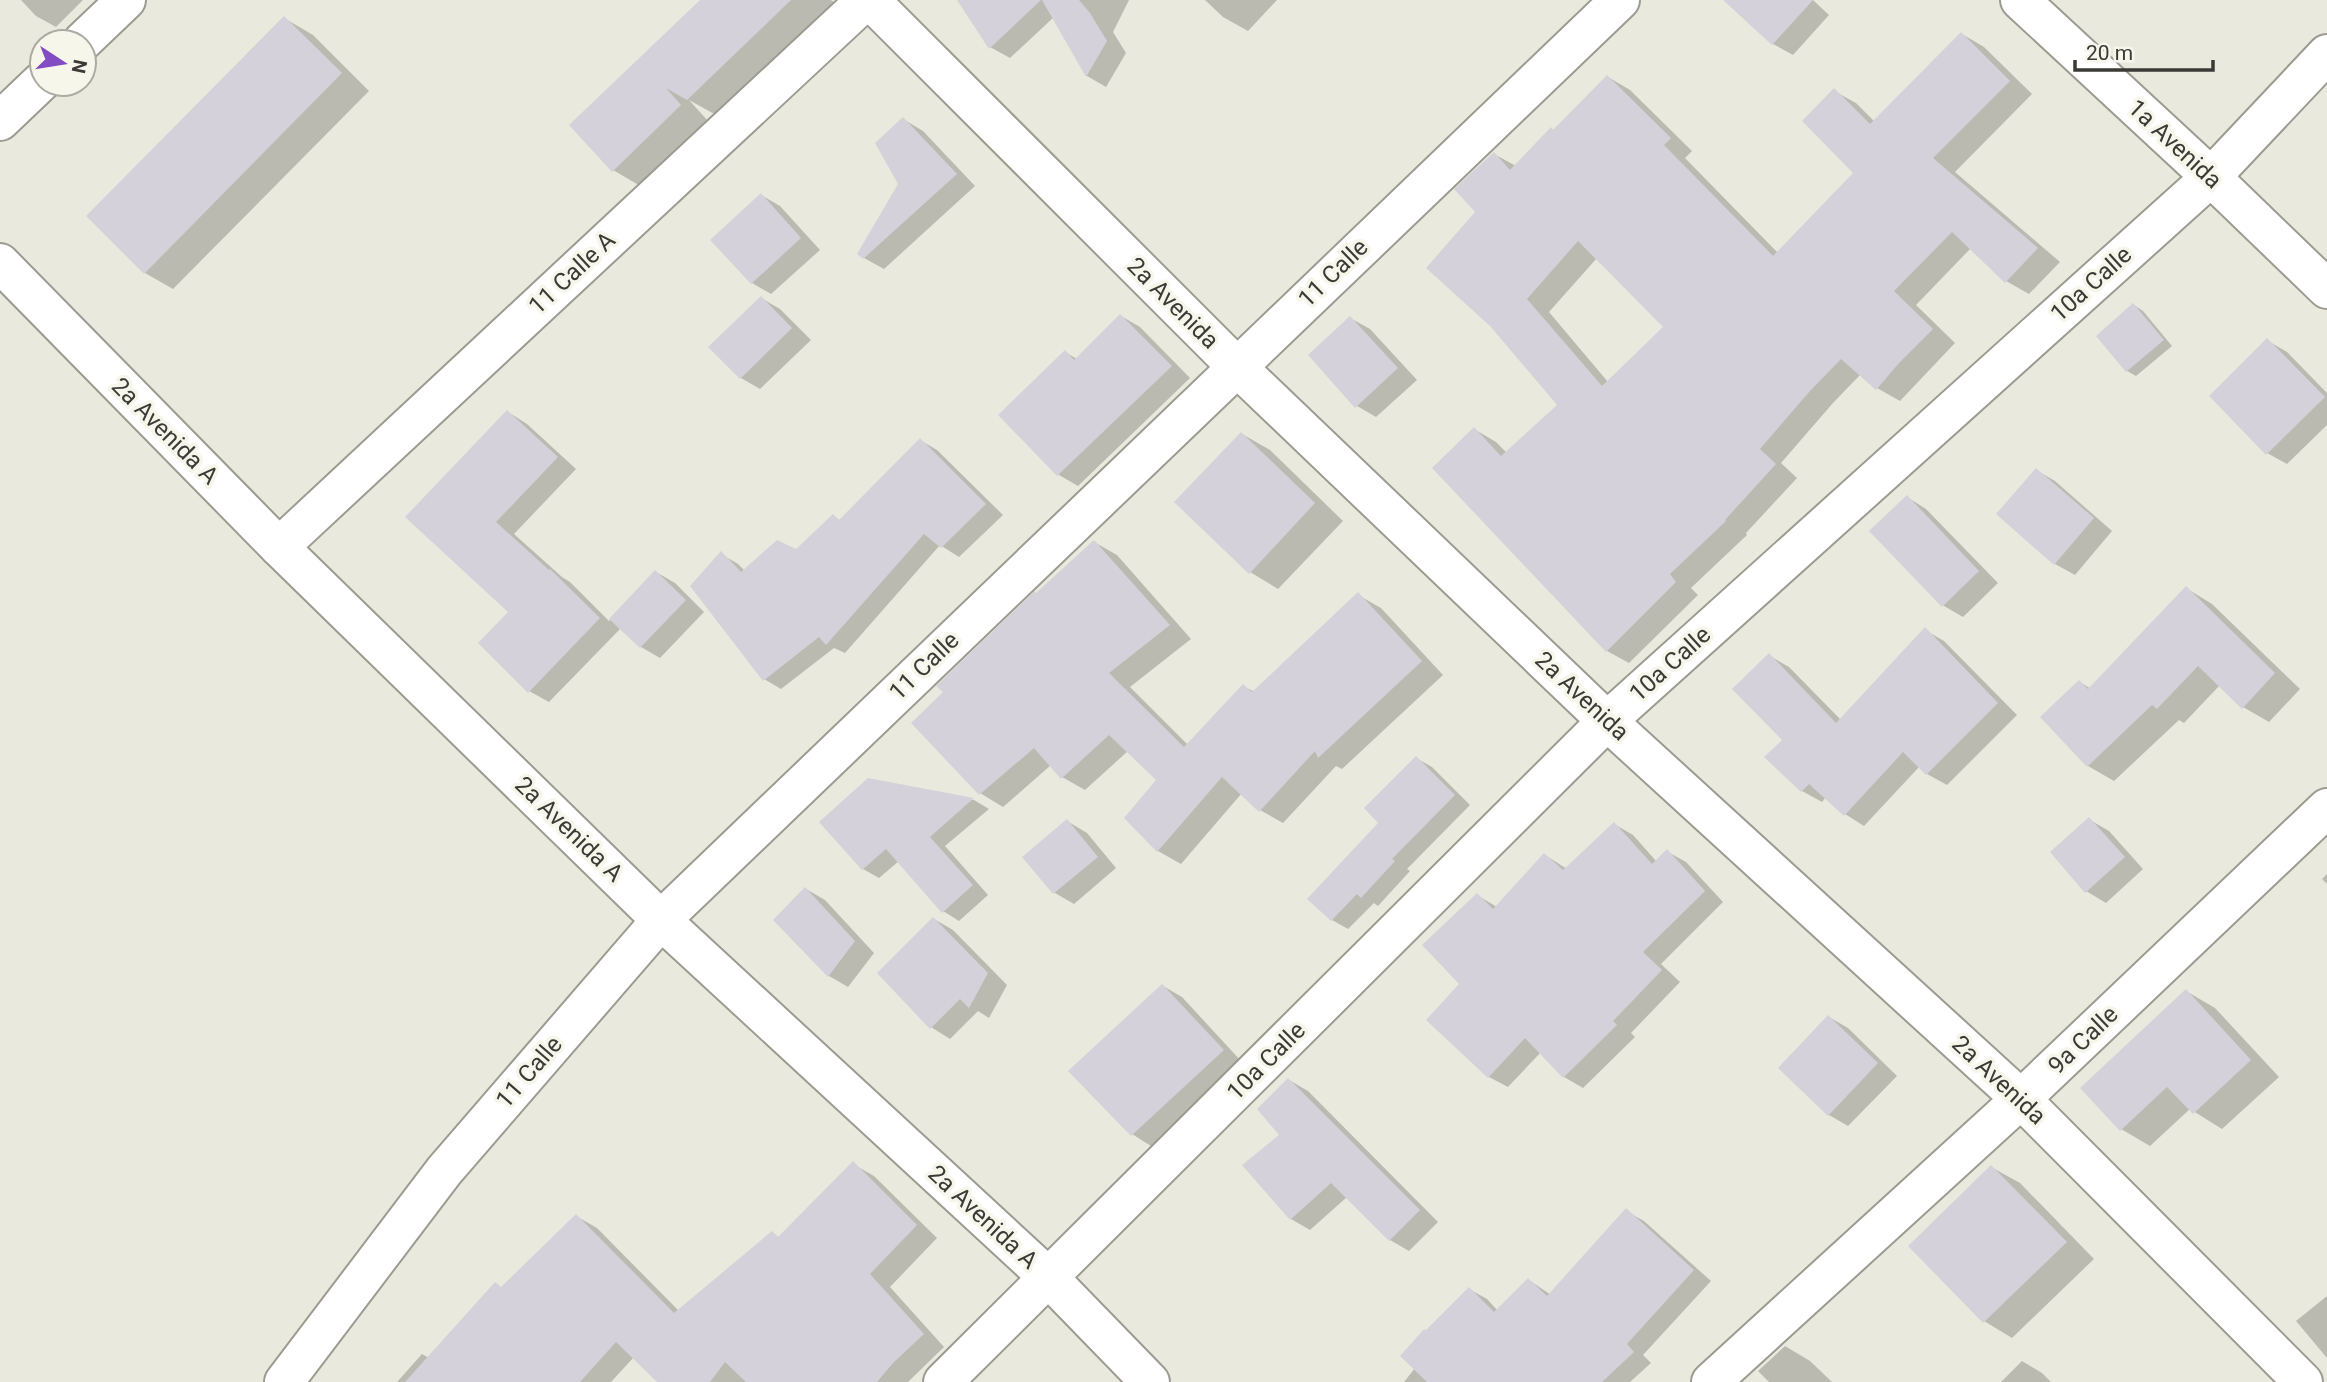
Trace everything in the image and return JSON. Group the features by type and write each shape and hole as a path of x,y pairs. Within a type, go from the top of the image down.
{"street":[{"path":"96,28 125,0"},
{"name":"2a Avenida","path":"868,0 1236,366 1607,721 2021,1099 2303,1382"},
{"name":"11 Calle A","path":"279,547 868,0"},
{"name":"11 Calle","path":"284,1382 444,1171 661,920 1620,0"},
{"name":"1a Avenida","path":"2020,0 2327,289"},
{"name":"10a Calle","path":"943,1382 1607,721 2211,177 2327,54"},
{"path":"0,121 28,94"},
{"name":"2a Avenida A","path":"0,263 279,547 661,920 1049,1278 1150,1382"},
{"name":"9a Calle","path":"1712,1382 2021,1099 2327,808"}],"building":[{"path":"700,0 791,0 687,100 666,88 681,105 612,172 569,125"},
{"path":"957,0 1041,0 989,49"},
{"path":"1042,0 1079,0 1107,41 1086,77"},
{"path":"1723,0 1813,0 1772,45"},
{"path":"284,16 342,73 144,274 86,216"},
{"path":"1961,32 2010,81 1933,158 2038,248 2005,283 1952,232 1894,291 1933,329 1876,390 1841,359 1760,449 1776,464 1726,521 1670,574 1676,582 1606,652 1432,468 1474,427 1501,456 1557,405 1490,326 1426,268 1475,212 1454,189 1494,152 1510,170 1607,75 1671,138 1664,145 1773,256 1853,173 1802,121 1834,88 1870,124","holes":["1578,241 1663,327 1602,386 1527,299"]},
{"path":"903,117 957,174 863,259 857,254 898,184 875,143"},
{"path":"761,193 801,238 751,284 710,240"},
{"path":"761,296 792,328 740,379 708,347"},
{"path":"2133,303 2164,340 2126,372 2096,336"},
{"path":"1120,314 1172,366 1057,476 998,415 1065,350 1074,360"},
{"path":"1350,316 1398,368 1355,408 1308,355"},
{"path":"2267,338 2325,397 2266,455 2209,396"},
{"path":"507,410 558,457 496,522 600,618 528,693 478,643 508,612 405,517"},
{"path":"1241,432 1315,503 1249,574 1174,502"},
{"path":"920,438 986,504 941,548 924,534 826,645 819,637 763,681 690,586 721,551 741,572 777,540 796,549 833,514 839,520"},
{"path":"2036,468 2094,518 2054,565 1996,514"},
{"path":"1907,495 1979,571 1942,607 1869,531"},
{"path":"1094,540 1170,625 1109,673 1184,747 1243,684 1252,692 1358,592 1422,661 1318,758 1315,751 1259,812 1222,777 1157,852 1124,818 1156,780 1109,735 1061,779 1034,748 979,795 911,723 943,692 936,686 1035,591 1036,593"},
{"path":"655,570 686,600 640,648 609,619"},
{"path":"2186,586 2275,673 2242,709 2198,666 2157,709 2152,705 2087,767 2040,717 2079,680 2088,689"},
{"path":"1925,627 1998,703 1926,775 1903,752 1844,816 1809,784 1801,792 1764,757 1782,740 1732,689 1769,653 1836,723"},
{"path":"1416,756 1455,795 1392,859 1395,861 1361,898 1357,894 1331,921 1307,899 1378,823 1364,808"},
{"path":"868,778 974,798 930,837 973,885 942,913 886,849 862,870 819,822"},
{"path":"2089,817 2125,857 2085,893 2050,852"},
{"path":"1067,819 1098,857 1053,894 1022,857"},
{"path":"1614,822 1652,864 1667,849 1705,891 1643,952 1662,970 1613,1021 1617,1025 1563,1078 1525,1038 1488,1078 1426,1020 1459,984 1422,945 1477,893 1493,909 1544,853 1563,870"},
{"path":"805,887 855,941 828,977 773,920"},
{"path":"933,917 988,973 969,1008 960,999 930,1029 877,973"},
{"path":"1162,984 1224,1050 1131,1136 1068,1071"},
{"path":"2186,989 2251,1060 2193,1114 2167,1087 2120,1131 2080,1088"},
{"path":"1828,1015 1878,1063 1828,1116 1778,1068"},
{"path":"1288,1078 1420,1210 1389,1241 1331,1183 1290,1220 1242,1165 1279,1135 1257,1109"},
{"path":"853,1161 917,1225 870,1274 924,1334 877,1382 746,1382 725,1362 710,1382 657,1382 616,1342 580,1382 405,1382 495,1282 501,1287 576,1214 674,1313 772,1231 778,1237"},
{"path":"1991,1165 2067,1242 1983,1323 1908,1246"},
{"path":"1626,1208 1694,1270 1627,1344 1634,1352 1602,1382 1427,1382 1400,1356 1424,1329 1469,1287 1494,1312 1528,1278 1547,1296"}]}
